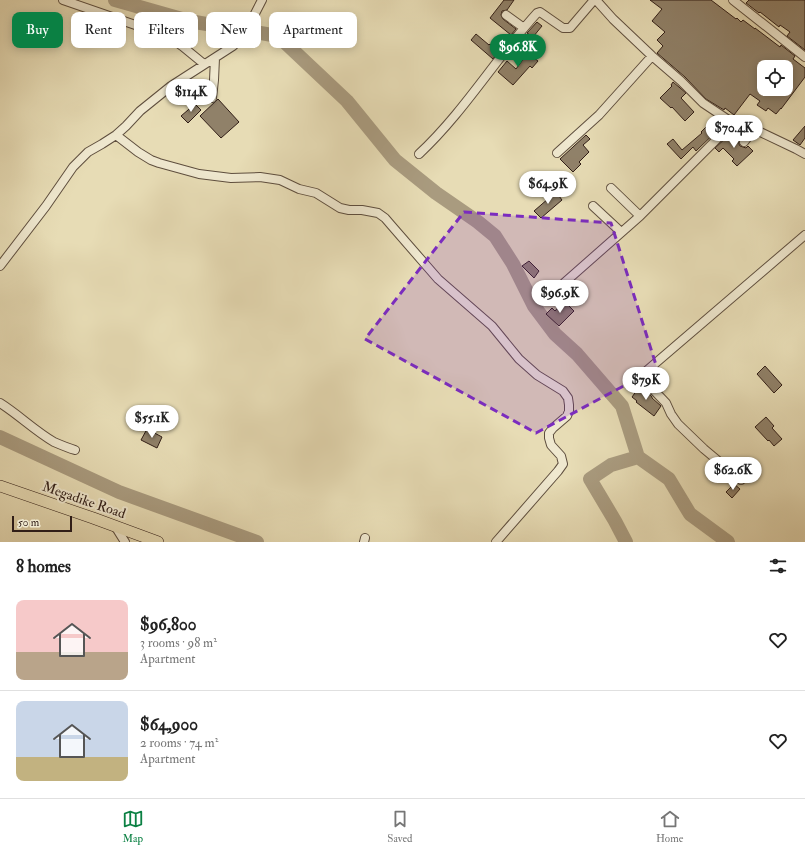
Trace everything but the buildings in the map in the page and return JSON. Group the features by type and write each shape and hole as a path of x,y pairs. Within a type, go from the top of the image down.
{"main road":[{"name":"Megadike Road","path":"0,486 158,542"}],"street":[{"path":"63,0 170,37 204,64"},
{"path":"0,266 46,206 73,167 88,152 116,135 140,111 171,86 233,46 244,35 262,0"},
{"path":"419,154 458,111 537,13 540,12 564,28 570,28 595,0 613,19 703,103 734,122 754,129 805,154"},
{"path":"733,0 805,57"},
{"path":"506,16 524,28"},
{"path":"557,153 599,115 652,56"},
{"path":"212,98 215,58"},
{"path":"564,283 640,216 734,122"},
{"path":"744,142 754,129"},
{"path":"116,135 138,152 159,163 199,174 231,178 260,177 280,180 299,189 316,193 340,208 378,213 385,218 438,279 492,326 519,359 537,375 563,391 568,398 569,412 567,416 553,428 549,433 548,438 551,445 560,456 563,464 496,542"},
{"path":"611,188 640,216"},
{"path":"593,206 621,232"},
{"path":"741,480 678,424 666,403 644,380 643,376 644,373 805,234"},
{"path":"0,403 56,443 75,450"},
{"path":"115,526 125,542"}],"highlighted area":[{"path":"464,212 611,223 657,368 536,433 365,339"}],"waterway":[{"path":"115,0 189,21 278,36 347,101 395,160 436,193 478,222 495,236 513,264 534,306 555,334 577,354 622,406 638,457"},
{"path":"0,437 119,492 257,542"},
{"path":"626,542 590,479 611,465 638,457 669,479 690,514 728,542"}]}
